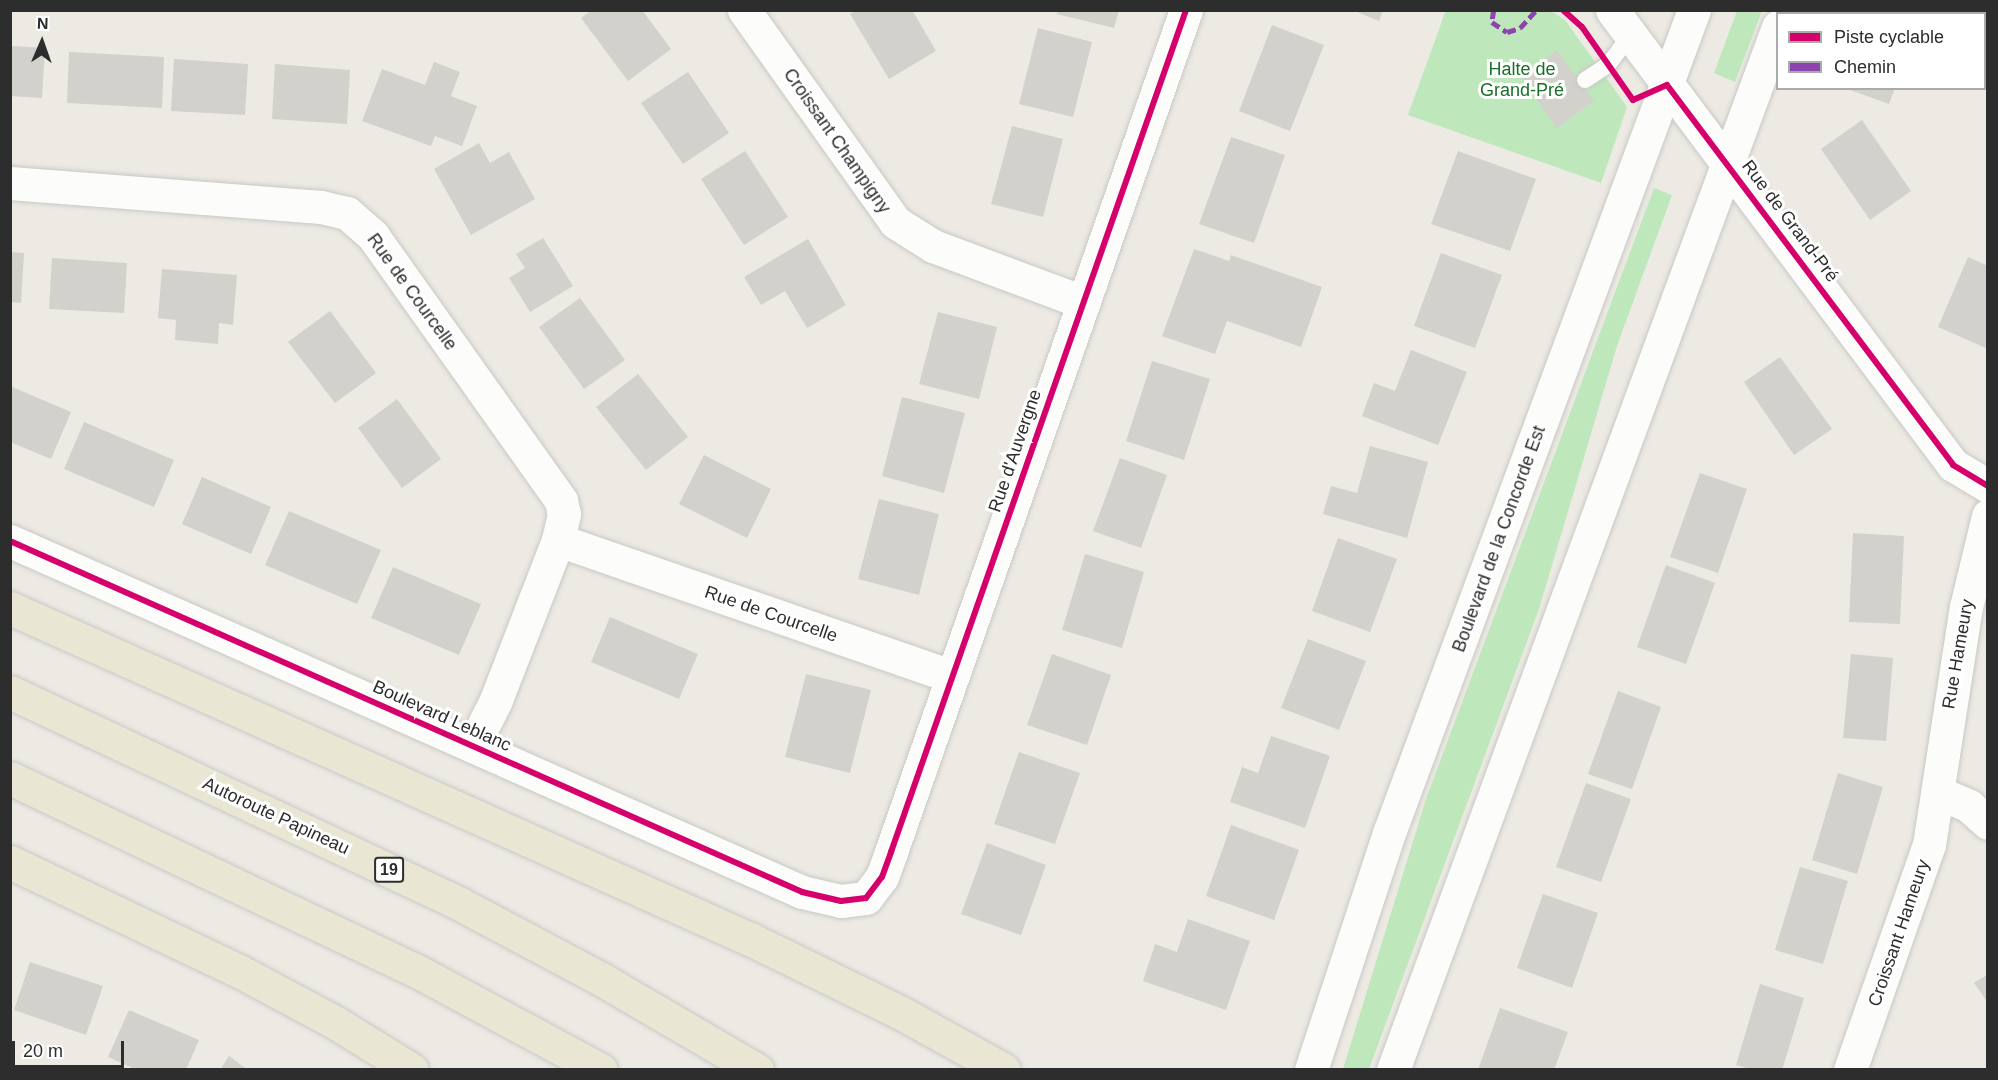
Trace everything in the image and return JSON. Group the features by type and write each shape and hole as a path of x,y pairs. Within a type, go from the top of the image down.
{"highway":[{"path":"10,608 752,940 903,1014 1004,1070"},
{"name":"Autoroute Papineau","path":"10,692 460,904 582,969 758,1070"},
{"path":"10,778 416,970 601,1070"},
{"path":"10,862 242,972 336,1023 412,1070"}],"street":[{"name":"Croissant Champigny","path":"744,10 895,222 933,246 1083,302"},
{"name":"Rue d'Auvergne","path":"866,898 882,877 1186,10"},
{"name":"Boulevard de la Concorde Est","path":"1311,1070 1389,833 1694,10"},
{"name":"Rue de Grand-Pré","path":"1621,23 1953,465 1988,486"},
{"path":"1393,1070 1776,32"},
{"name":"Rue de Courcelle","path":"10,183 321,207 347,213 373,236 554,486 564,514 558,540 496,700 473,747"},
{"name":"Rue Hameury","path":"1939,793 1964,616 1988,516"},
{"name":"Rue de Courcelle","path":"558,540 951,676"},
{"name":"Boulevard Leblanc","path":"10,541 802,892 841,901 866,898"},
{"path":"1939,793 1963,802 1988,823"},
{"name":"Croissant Hameury","path":"1850,1070 1921,874 1939,793"}],"lane":[{"path":"1585,80 1608,65 1621,23"}],"green space":[{"name":"Halte de Grand-Pré","path":"1446,10 1549,10 1565,20 1627,107 1601,183 1408,115"},
{"path":"1737,11 1762,11 1735,82 1714,73"},
{"path":"1654,188 1672,195 1617,346 1540,606 1369,1069 1343,1069 1426,799"}],"building":[{"path":"592,10 642,10 671,49 628,81 581,18"},
{"path":"855,10 912,10 936,51 889,79 850,14"},
{"path":"1058,10 1119,10 1114,28 1057,14"},
{"path":"1352,10 1383,10 1379,21"},
{"path":"1272,25 1324,45 1290,131 1239,111"},
{"path":"1038,28 1092,42 1073,117 1019,104"},
{"path":"10,46 45,48 42,98 10,96"},
{"path":"1557,50 1594,101 1557,128 1520,77"},
{"path":"69,52 164,57 162,108 67,103"},
{"path":"174,59 248,64 245,115 171,111"},
{"path":"434,62 460,72 451,96 477,106 462,146 435,136 431,146 362,121 382,69 425,85"},
{"path":"275,64 350,70 347,124 272,119"},
{"path":"688,72 729,133 683,164 641,103"},
{"path":"1850,90 1894,90 1889,104"},
{"path":"1862,120 1911,191 1870,220 1821,149"},
{"path":"1012,126 1063,139 1043,217 991,204"},
{"path":"1231,137 1285,155 1254,243 1199,224"},
{"path":"479,143 490,163 509,152 535,199 471,235 434,169"},
{"path":"745,151 788,217 744,245 701,179"},
{"path":"1458,151 1536,179 1510,251 1431,224"},
{"path":"543,238 573,286 530,312 509,278 525,268 516,254"},
{"path":"808,239 846,305 807,328 785,291 761,305 744,277"},
{"path":"1194,249 1229,261 1231,255 1322,287 1301,347 1227,321 1215,354 1162,336"},
{"path":"10,252 24,253 21,303 10,302"},
{"path":"1441,253 1502,275 1475,348 1414,326"},
{"path":"1968,257 1988,266 1988,349 1938,327"},
{"path":"52,258 127,263 124,313 49,309"},
{"path":"162,269 237,275 233,325 219,323 218,344 175,340 176,320 158,318"},
{"path":"580,298 625,360 584,389 539,327"},
{"path":"330,311 376,373 335,403 288,342"},
{"path":"938,312 997,327 979,399 919,384"},
{"path":"1411,350 1467,372 1438,445 1362,416 1374,383 1395,391"},
{"path":"1780,357 1832,429 1794,455 1744,382"},
{"path":"1152,361 1210,379 1184,460 1126,441"},
{"path":"638,374 688,437 646,470 596,407"},
{"path":"10,386 71,412 51,459 10,442"},
{"path":"902,397 965,413 944,493 882,476"},
{"path":"397,399 441,459 402,488 358,428"},
{"path":"84,422 174,460 154,507 64,469"},
{"path":"1370,446 1428,462 1407,538 1323,514 1331,486 1357,493"},
{"path":"704,455 771,489 747,538 679,504"},
{"path":"1120,458 1167,475 1141,548 1093,531"},
{"path":"1700,473 1747,489 1718,573 1670,557"},
{"path":"202,477 271,507 251,554 182,524"},
{"path":"879,499 939,514 919,595 858,579"},
{"path":"289,511 381,550 357,604 265,565"},
{"path":"1853,533 1904,536 1900,624 1849,622"},
{"path":"1338,538 1397,559 1370,632 1312,611"},
{"path":"1085,554 1144,572 1122,648 1062,630"},
{"path":"1666,565 1715,583 1686,664 1637,647"},
{"path":"393,567 481,604 459,655 371,618"},
{"path":"610,617 698,654 679,699 591,662"},
{"path":"1308,639 1366,661 1339,730 1281,708"},
{"path":"1052,654 1111,675 1087,745 1027,725"},
{"path":"1851,654 1893,658 1886,741 1843,738"},
{"path":"806,674 871,690 850,773 785,757"},
{"path":"1618,691 1661,707 1632,789 1588,774"},
{"path":"1271,736 1330,756 1305,828 1230,802 1242,767 1258,773"},
{"path":"1019,752 1080,773 1055,844 994,824"},
{"path":"1838,773 1883,787 1857,874 1812,860"},
{"path":"1586,783 1631,799 1601,882 1556,867"},
{"path":"1231,825 1299,850 1274,920 1206,896"},
{"path":"987,843 1046,865 1021,935 961,914"},
{"path":"1800,867 1848,881 1823,964 1775,950"},
{"path":"1543,894 1598,913 1572,988 1517,968"},
{"path":"1188,919 1250,941 1226,1010 1143,981 1155,944 1177,952"},
{"path":"30,962 103,986 86,1035 14,1010"},
{"path":"1988,974 1988,1003 1974,983"},
{"path":"1760,984 1804,998 1782,1070 1753,1070 1736,1065"},
{"path":"1500,1008 1568,1032 1554,1070 1478,1070"},
{"path":"129,1010 199,1040 186,1070 137,1070 108,1057"},
{"path":"229,1056 248,1070 220,1070"}],"marked path":[{"path":"1494,10 1492,22 1507,32 1520,28 1536,10"}],"cycle path":[{"path":"10,541 802,892 841,901 866,898 882,877 1186,10"},
{"path":"1563,10 1582,27 1633,100 1667,85 1953,465 1988,486"}]}
